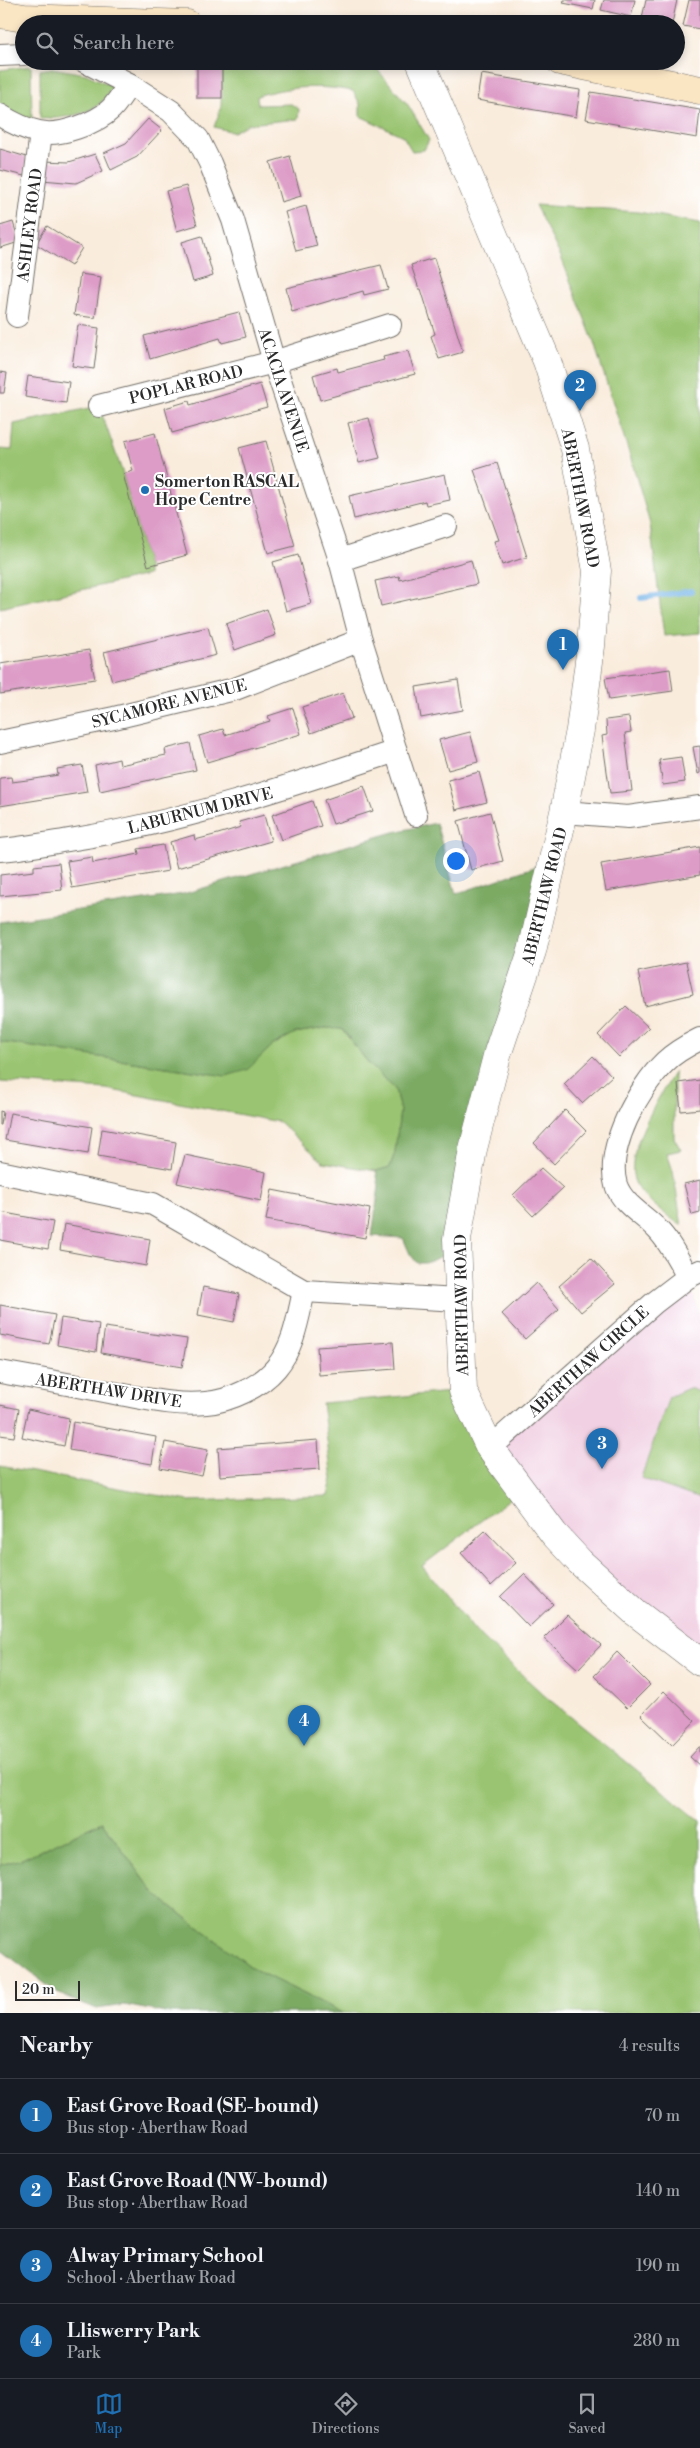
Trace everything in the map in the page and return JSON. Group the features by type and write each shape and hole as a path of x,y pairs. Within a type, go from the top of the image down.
{"main road":[{"path":"0,14 15,16"},
{"path":"603,70 700,90"}],"street":[{"path":"0,55 15,54"},
{"name":"ACACIA AVENUE","path":"102,70 130,84 171,111 198,139 233,220 274,362 340,560 361,640 416,815"},
{"name":"ABERTHAW ROAD","path":"424,70 547,361 575,450 597,571 591,646 580,730 564,812 532,951 498,1052 473,1149 457,1239 463,1391 490,1448 554,1534 580,1562 635,1612 700,1662"},
{"path":"0,115 41,133 63,131 98,119 111,109 130,84"},
{"name":"ASHLEY ROAD","path":"17,316 41,133"},
{"name":"POPLAR ROAD","path":"99,406 274,362 390,325"},
{"path":"340,560 446,526"},
{"name":"SYCAMORE AVENUE","path":"0,742 114,718 235,689 361,640"},
{"name":"LABURNUM DRIVE","path":"0,850 101,835 175,818 264,795 396,751"},
{"path":"564,812 628,817 700,807"},
{"name":"ABERTHAW CIRCLE","path":"490,1448 654,1303 694,1274 657,1229 635,1212 616,1186 614,1156 620,1131 647,1086 665,1062 688,1044 700,1039"},
{"path":"0,1172 153,1204 304,1290 458,1300"},
{"name":"ABERTHAW DRIVE","path":"0,1372 176,1404 207,1403 235,1395 261,1382 276,1368 287,1352 298,1321 304,1290"}],"shaded area":[{"path":"688,1277 700,1317 700,1662 635,1612 490,1448"}],"green space":[{"path":"15,68 15,70 31,70 32,122 0,106 0,70"},
{"path":"40,70 63,70 86,74 112,86 107,96 92,109 72,116 40,119"},
{"path":"222,70 378,70 408,105 429,140 424,150 412,151 403,136 360,116 360,104 353,91 328,88 292,88 257,96 258,105 291,104 299,109 298,119 248,124 233,132 214,127 221,108"},
{"path":"535,205 638,212 700,223 700,633 664,636 650,524 631,459 593,340 561,257"},
{"path":"99,406 123,474 148,566 148,575 0,608 0,449 12,450 14,424"},
{"path":"436,823 456,894 554,860 456,1250 426,1263 417,1263 410,1254 403,1238 372,1236 379,1186 376,1171 390,1167 395,1152 400,1111 395,1089 370,1065 342,1029 325,1028 295,1033 273,1045 247,1070 226,1076 0,1042 0,922 183,894 394,832"},
{"path":"325,1028 342,1029 370,1065 395,1089 400,1111 395,1152 390,1167 376,1171 323,1162 279,1122 106,1089 0,1082 0,1042 226,1076 260,1057 273,1045 295,1033"},
{"path":"674,1071 674,1138 681,1150 667,1153 673,1171 682,1226 644,1196 636,1185 633,1173 634,1158 644,1126"},
{"path":"689,1388 700,1392 700,1499 641,1478 669,1397"},
{"path":"463,1391 520,1491 422,1566 476,1632 545,1696 700,1821 700,2013 343,2013 255,1970 155,1894 102,1822 22,1859 0,1865 0,1466 189,1501 328,1496 332,1479 322,1403"},
{"path":"102,1822 155,1894 255,1970 343,2013 166,2013 124,2005 97,2009 57,1993 0,1949 0,1865 22,1859"}],"building":[{"path":"564,0 595,0 593,9 563,3"},
{"path":"604,0 635,0 631,15 601,10"},
{"path":"646,0 677,0 674,15 643,15"},
{"path":"689,0 700,0 700,29 685,26"},
{"path":"197,70 222,70 222,98 197,98"},
{"path":"481,74 580,90 576,117 477,100"},
{"path":"591,92 700,110 697,138 586,119"},
{"path":"148,119 162,130 137,157 111,170 104,153 126,143"},
{"path":"0,149 27,157 24,176 0,170"},
{"path":"95,154 103,171 76,183 42,180 43,161 69,162"},
{"path":"290,156 301,196 281,202 270,162"},
{"path":"186,186 197,225 177,231 166,191"},
{"path":"306,206 317,246 296,251 285,212"},
{"path":"13,222 19,242 0,248 0,226"},
{"path":"47,226 82,248 71,266 36,244"},
{"path":"202,236 213,276 193,282 182,242"},
{"path":"434,258 463,352 439,359 431,336 435,334 421,289 419,289 411,265"},
{"path":"381,265 388,289 364,295 363,291 292,312 286,288"},
{"path":"80,274 101,277 95,318 74,315"},
{"path":"239,312 246,337 222,343 220,338 150,359 144,336"},
{"path":"78,325 99,328 94,369 72,366"},
{"path":"408,351 415,374 320,400 313,375 337,368 338,372 384,360 383,357"},
{"path":"0,372 7,373 4,393 0,393"},
{"path":"28,376 69,382 66,403 25,397"},
{"path":"260,384 267,407 172,433 165,408 189,401 190,405"},
{"path":"369,418 380,458 359,463 348,423"},
{"path":"155,433 187,555 148,566 123,474 133,471 125,441"},
{"path":"266,441 295,546 268,553 239,448"},
{"path":"497,463 527,557 502,565 494,541 499,540 474,470"},
{"path":"445,474 450,500 426,505 425,501 354,519 349,496"},
{"path":"298,555 311,604 286,611 273,562"},
{"path":"471,560 477,584 381,606 375,581 399,576 400,580"},
{"path":"267,609 276,635 235,650 226,624"},
{"path":"208,627 216,655 112,681 104,652"},
{"path":"89,650 95,679 0,694 0,664"},
{"path":"670,669 673,691 609,700 605,678"},
{"path":"458,680 463,710 421,718 416,687"},
{"path":"343,693 352,718 311,733 302,707"},
{"path":"293,708 301,734 207,762 199,736 223,729 225,735 270,721 268,716"},
{"path":"629,717 631,732 625,733 632,791 610,793 602,736 607,735 606,720"},
{"path":"470,732 478,762 448,770 439,740"},
{"path":"190,743 196,770 100,791 95,765 119,759 120,765 166,755 165,749"},
{"path":"700,746 700,773 698,774 693,747"},
{"path":"681,757 685,782 663,785 659,760"},
{"path":"82,765 87,792 0,806 0,778 11,777 12,782 35,779 58,775 57,769"},
{"path":"479,772 487,802 456,810 448,780"},
{"path":"364,786 373,811 333,824 324,800"},
{"path":"312,801 321,826 281,840 272,815"},
{"path":"490,812 503,861 471,870 458,821"},
{"path":"264,815 271,841 177,868 170,842 194,835 195,840 218,834 241,827 239,822"},
{"path":"163,845 168,871 72,888 67,861 92,857 93,863 139,854 138,849"},
{"path":"700,847 700,875 606,891 601,864"},
{"path":"59,863 62,890 0,896 0,875 34,871 34,866"},
{"path":"686,962 693,994 645,1006 638,972"},
{"path":"626,1006 649,1028 619,1057 598,1035"},
{"path":"593,1056 612,1076 582,1103 564,1084"},
{"path":"700,1080 700,1109 681,1111 678,1083"},
{"path":"565,1110 586,1131 554,1164 534,1143"},
{"path":"0,1111 3,1112 1,1125 0,1125"},
{"path":"10,1113 92,1127 88,1154 5,1140"},
{"path":"102,1129 176,1142 172,1169 98,1156"},
{"path":"185,1155 266,1172 261,1201 177,1183"},
{"path":"541,1168 563,1188 533,1216 513,1195"},
{"path":"700,1180 700,1213 692,1215 684,1184"},
{"path":"272,1190 370,1209 365,1238 266,1220"},
{"path":"0,1212 53,1222 48,1249 0,1240"},
{"path":"64,1224 150,1239 146,1266 60,1250"},
{"path":"591,1258 615,1284 581,1312 559,1286"},
{"path":"536,1283 559,1309 525,1339 502,1314"},
{"path":"203,1287 239,1294 234,1322 198,1315"},
{"path":"0,1305 55,1315 49,1344 0,1335"},
{"path":"61,1318 99,1324 96,1352 57,1345"},
{"path":"105,1327 187,1339 182,1367 101,1353"},
{"path":"393,1342 395,1369 319,1375 317,1347"},
{"path":"0,1405 19,1409 14,1437 0,1435"},
{"path":"28,1409 69,1418 64,1446 22,1437"},
{"path":"73,1422 156,1437 152,1464 69,1450"},
{"path":"318,1440 320,1469 220,1476 218,1448"},
{"path":"165,1442 208,1450 202,1476 160,1468"},
{"path":"485,1531 516,1563 491,1586 461,1553"},
{"path":"524,1574 553,1604 529,1627 500,1597"},
{"path":"567,1615 601,1645 578,1669 544,1638"},
{"path":"617,1652 650,1685 627,1708 594,1676"},
{"path":"664,1691 695,1721 672,1745 641,1715"},
{"path":"700,1746 700,1766 690,1757"}],"waterway":[{"path":"641,598 691,591"}],"place":[{"name":"East Grove Road (NW-bound)","path":"580,411"},
{"name":"Somerton RASCAL Hope Centre","path":"145,490"},
{"name":"East Grove Road (SE-bound)","path":"563,670"},
{"name":"Alway Primary School","path":"602,1469"},
{"name":"Lliswerry Park","path":"304,1746"}]}
